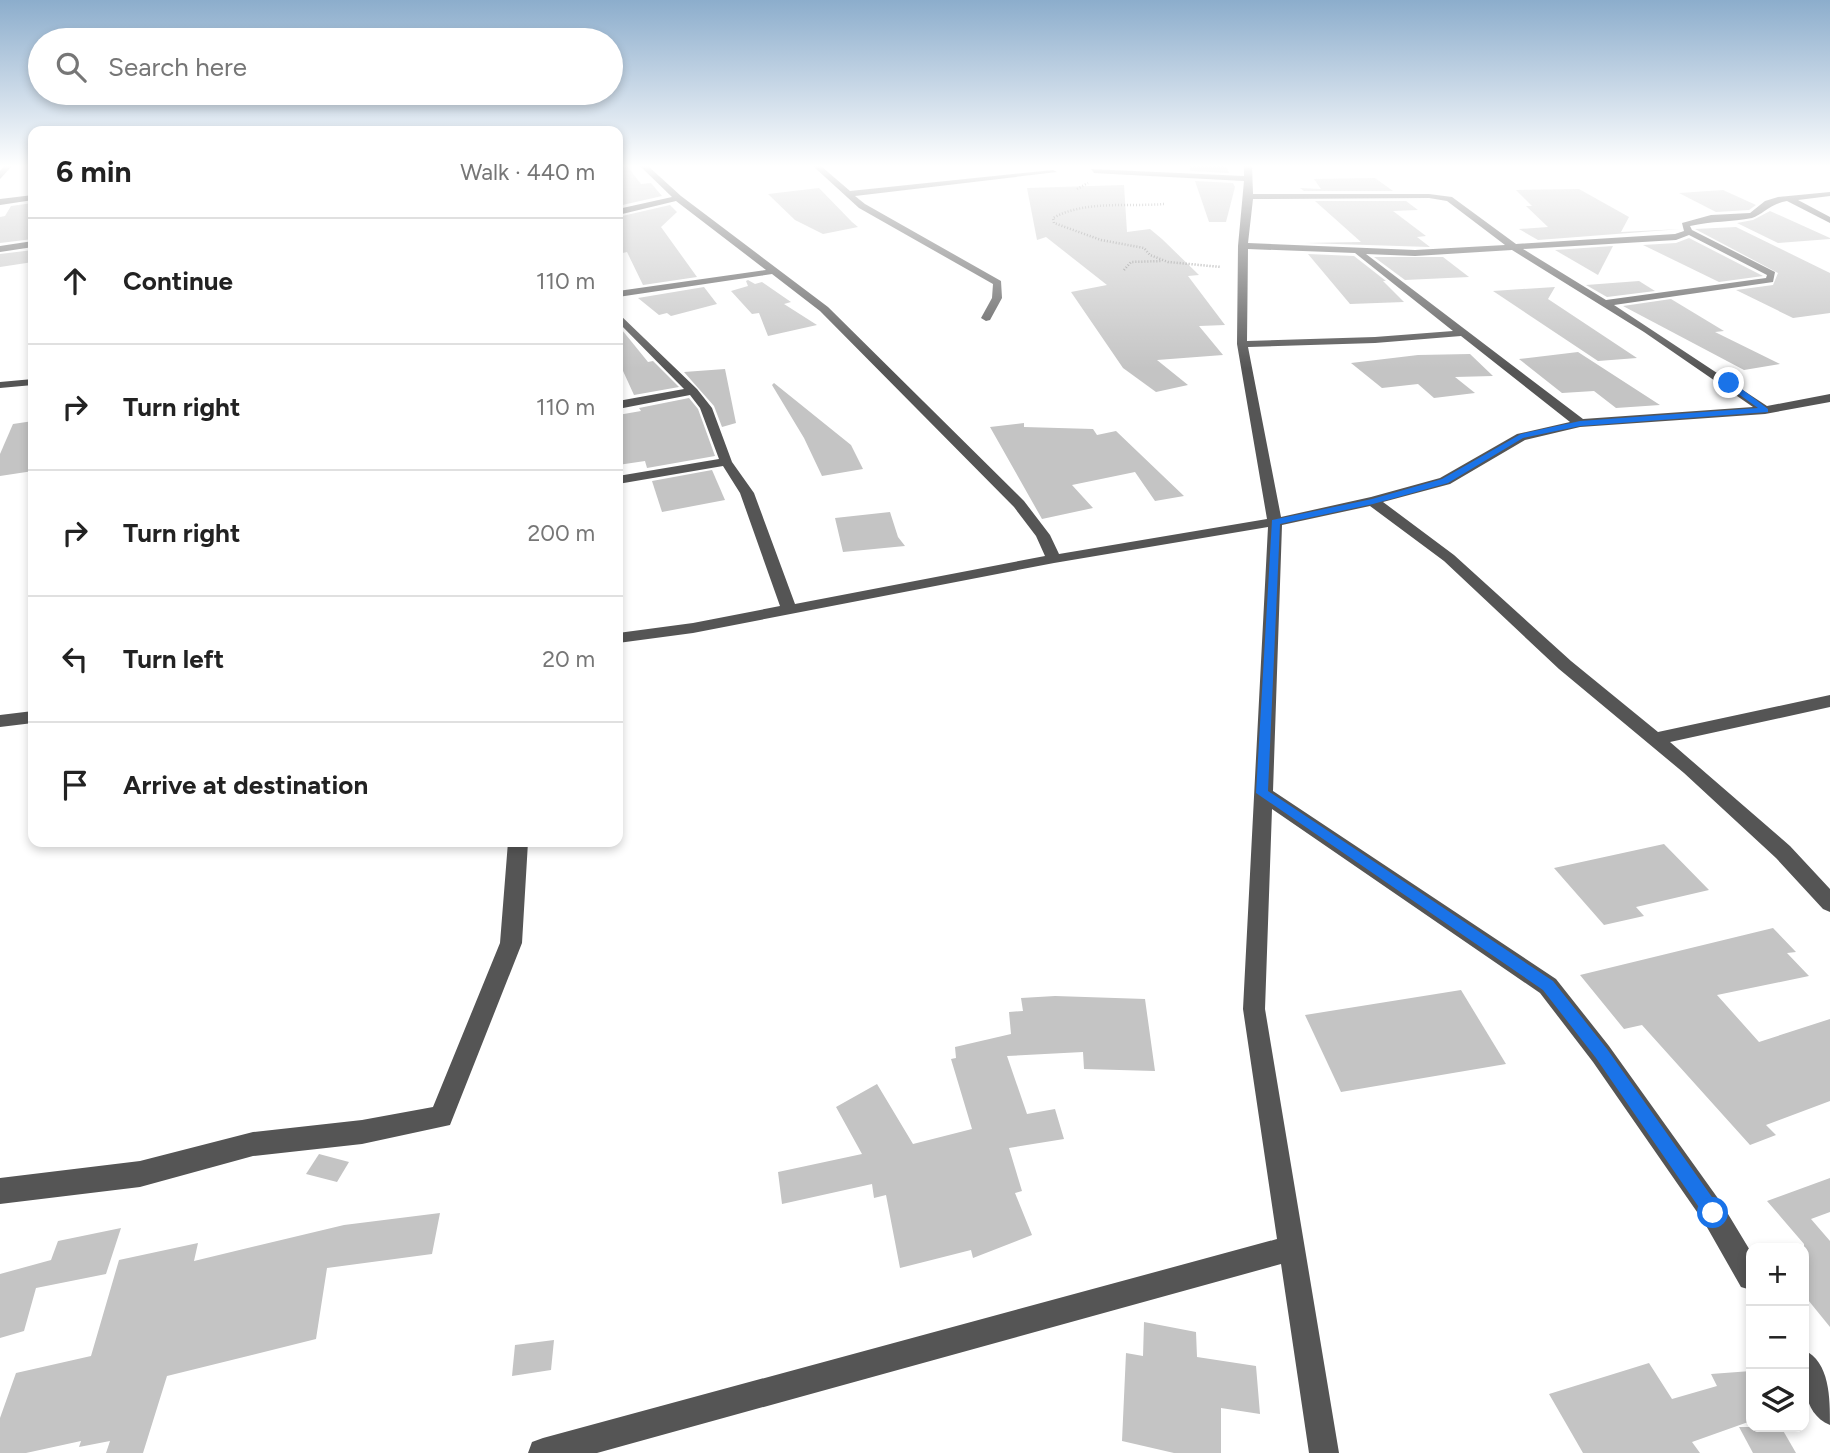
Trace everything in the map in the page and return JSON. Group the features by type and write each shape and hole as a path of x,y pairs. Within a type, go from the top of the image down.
{"street":[{"path":"726,234 838,322 1000,484 1035,523 1054,559"},
{"path":"909,234 998,283 997,298 986,318"},
{"path":"1244,234 1242,344 1275,522 1254,1009 1324,1453"},
{"path":"1495,234 1729,383 1765,410"},
{"path":"1243,246 1359,253 1515,248 1676,237 1684,234"},
{"path":"1603,303 1770,280 1772,274 1693,234"},
{"path":"0,249 28,245"},
{"path":"1359,253 1580,423"},
{"path":"623,292 776,271"},
{"path":"623,321 694,391 706,408 726,462 747,493 789,609"},
{"path":"1242,344 1376,340 1463,333"},
{"path":"0,385 28,382"},
{"path":"623,404 694,391"},
{"path":"623,637 693,628 1054,559 1275,522 1373,501 1445,481 1521,437 1580,423 1765,410 1830,398"},
{"path":"623,479 726,462"},
{"path":"1373,501 1449,558 1565,665 1656,739 1783,852 1830,903"},
{"path":"1656,739 1830,701"},
{"path":"0,721 28,718"},
{"path":"1262,793 1548,986 1601,1054 1713,1213 1746,1269"},
{"path":"0,1191 140,1174 253,1144 362,1132 441,1117 511,943 518,847"},
{"path":"543,1453 1292,1248"},
{"path":"1807,1369 1830,1410"}],"path":[{"path":"1084,234 1144,248 1149,255 1163,261"},
{"path":"1124,270 1131,262 1163,261 1221,267"}],"building":[{"path":"0,234 28,234 28,240 0,243"},
{"path":"623,234 666,234 697,277 643,285 627,252 623,253"},
{"path":"1036,234 1156,234 1199,275 1188,276 1225,325 1199,326 1223,355 1157,360 1188,385 1156,392 1123,368 1071,292 1107,285 1046,237 1037,240"},
{"path":"1352,234 1423,234 1426,236 1417,237 1430,247 1305,243 1361,242"},
{"path":"1527,234 1619,234 1538,240"},
{"path":"1704,234 1750,234 1830,273 1830,313 1793,318 1736,290 1773,285 1778,273"},
{"path":"1759,234 1821,234 1830,238 1830,239 1778,243"},
{"path":"1689,238 1763,276 1719,282 1643,245 1676,243"},
{"path":"1613,246 1598,275 1555,250"},
{"path":"28,251 28,263 0,267 0,254"},
{"path":"1308,254 1354,256 1386,281 1383,281 1404,302 1350,304"},
{"path":"1374,257 1443,257 1469,277 1405,280"},
{"path":"748,280 755,284 762,282 791,302 784,304 817,325 768,336 759,313 752,314 731,291 748,286"},
{"path":"1639,281 1655,291 1607,297 1586,285"},
{"path":"704,287 717,304 671,316 667,313 659,315 638,298"},
{"path":"1555,287 1548,299 1637,358 1598,361 1493,291"},
{"path":"1671,299 1724,331 1715,332 1780,364 1744,370 1623,306"},
{"path":"623,331 648,362 653,361 679,387 634,395 623,371"},
{"path":"1578,352 1660,405 1616,408 1594,391 1562,393 1519,359"},
{"path":"1470,354 1493,376 1455,377 1475,393 1434,398 1418,384 1382,388 1351,363 1418,355"},
{"path":"725,369 736,423 722,427 714,406 684,372"},
{"path":"774,383 851,445 863,469 822,476 804,438 772,385"},
{"path":"689,398 698,409 715,456 647,468 645,461 623,464 623,414 641,411 639,408"},
{"path":"28,422 28,472 0,476 0,454 13,424"},
{"path":"1024,423 1024,427 1093,429 1097,435 1116,431 1184,496 1155,501 1135,472 1072,485 1093,508 1042,519 990,427"},
{"path":"712,470 725,500 662,512 652,481"},
{"path":"890,512 898,537 905,546 843,552 835,518"},
{"path":"1664,844 1709,890 1636,907 1644,916 1604,925 1554,868"},
{"path":"1773,928 1796,952 1787,953 1809,976 1717,995 1759,1042 1830,1019 1830,1101 1766,1125 1776,1135 1750,1145 1642,1025 1624,1029 1580,975"},
{"path":"1461,990 1506,1064 1341,1092 1305,1015"},
{"path":"1055,996 1145,999 1155,1071 1084,1069 1083,1052 1007,1056 1027,1114 1055,1109 1064,1139 1009,1148 1022,1191 1015,1193 1032,1235 973,1258 971,1250 900,1268 886,1195 874,1198 872,1184 782,1204 778,1172 862,1154 836,1107 877,1084 913,1144 972,1129 951,1059 956,1058 955,1047 1011,1034 1009,1012 1023,1011 1021,998"},
{"path":"319,1154 349,1162 337,1182 306,1174"},
{"path":"1830,1178 1830,1212 1811,1219 1830,1241 1830,1327 1809,1301 1809,1243 1803,1243 1767,1201"},
{"path":"440,1213 432,1254 327,1268 316,1339 167,1376 143,1453 106,1453 110,1441 79,1447 81,1441 26,1453 0,1453 0,1418 16,1373 91,1356 119,1260 198,1243 194,1261 344,1225"},
{"path":"121,1228 106,1274 36,1288 24,1331 0,1338 0,1274 51,1260 58,1241"},
{"path":"1144,1322 1196,1332 1197,1357 1256,1366 1260,1414 1221,1408 1221,1453 1174,1453 1122,1441 1126,1353 1143,1356"},
{"path":"554,1340 551,1370 512,1376 515,1345"},
{"path":"1649,1363 1672,1399 1717,1386 1711,1374 1746,1371 1746,1423 1692,1442 1700,1453 1583,1453 1549,1394"},
{"path":"1739,1427 1746,1427 1746,1432 1784,1432 1796,1453 1753,1453"}],"route":[{"path":"1713,1213 1601,1054 1548,986 1262,793 1275,522 1373,501 1445,481 1463,473 1510,441 1580,423 1765,410 1729,383"}]}
